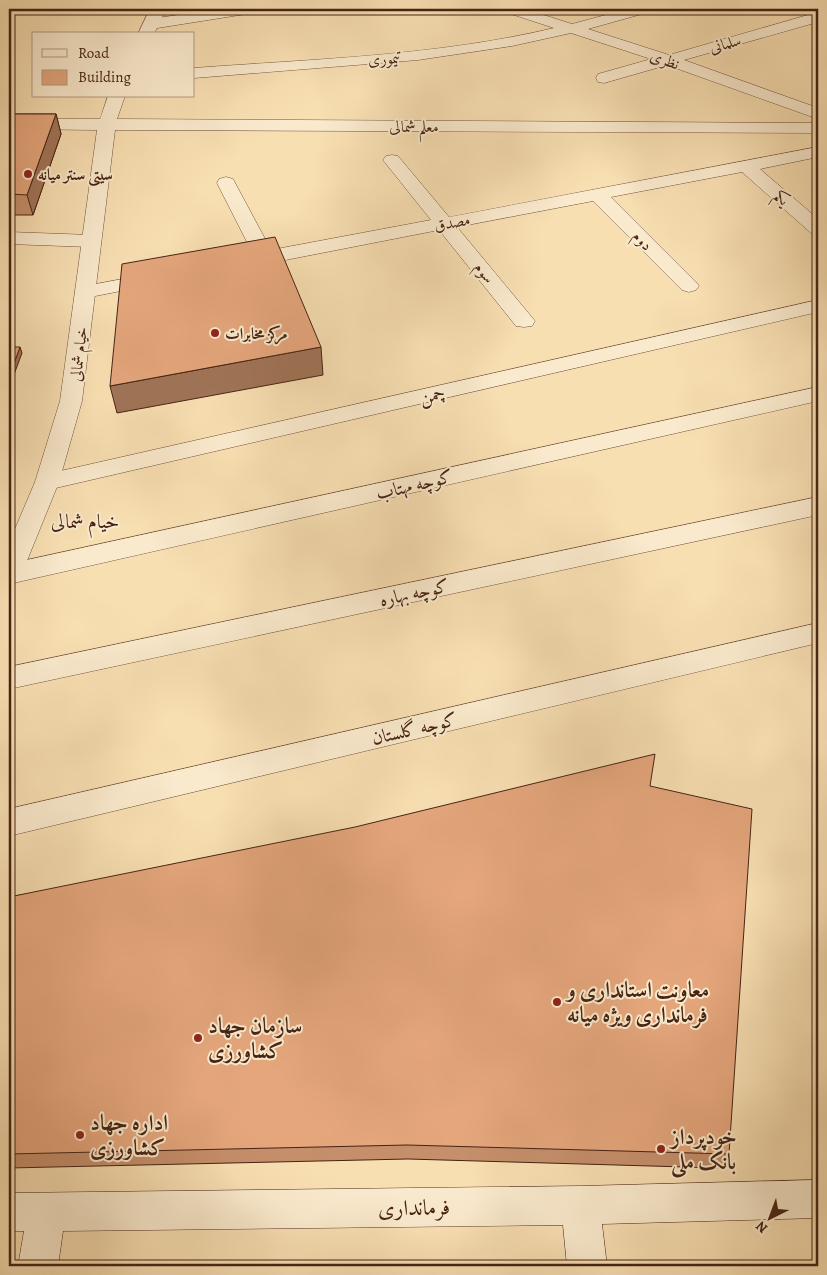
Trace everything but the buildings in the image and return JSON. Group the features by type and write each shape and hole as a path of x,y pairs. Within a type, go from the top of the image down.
{"street":[{"path":"148,29 158,9"},
{"path":"148,29 246,9"},
{"name":"نظری","path":"510,9 666,59 818,114"},
{"name":"تیموری","path":"195,73 428,55 493,45 573,29 644,9"},
{"name":"سلمانی","path":"604,78 818,17"},
{"name":"خیام شمالی","path":"9,574 46,482 71,401 107,124 116,98"},
{"name":"معلم شمالی","path":"9,124 818,128"},
{"name":"مصدق","path":"227,265 818,152"},
{"name":"سوم","path":"392,160 524,321"},
{"name":"یکم","path":"745,165 818,229"},
{"path":"226,183 265,258"},
{"name":"دوم","path":"597,194 689,286"},
{"path":"9,238 91,240"},
{"path":"85,292 170,276"},
{"name":"چمن","path":"46,482 818,306"},
{"name":"کوچه مهتاب","path":"9,574 818,394"},
{"name":"کوچه بهاره","path":"9,678 818,506"},
{"name":"کوچه گلستان","path":"9,823 818,633"},
{"name":"فرمانداری","path":"9,1212 581,1205 818,1199"},
{"path":"581,1205 587,1266"},
{"path":"38,1266 46,1211"}],"place":[{"name":"سیتی سنتر میانه","path":"28,174"},
{"name":"مرکز مخابرات","path":"215,333"},
{"name":"معاونت استانداری و فرمانداری ویژه میانه","path":"557,1002"},
{"name":"سازمان جهاد کشاورزی","path":"198,1038"},
{"name":"اداره جهاد کشاورزی","path":"80,1135"},
{"name":"خودپرداز بانک ملی","path":"661,1149"}],"district":[{"name":"خیام شمالی","path":"85,521"}]}
